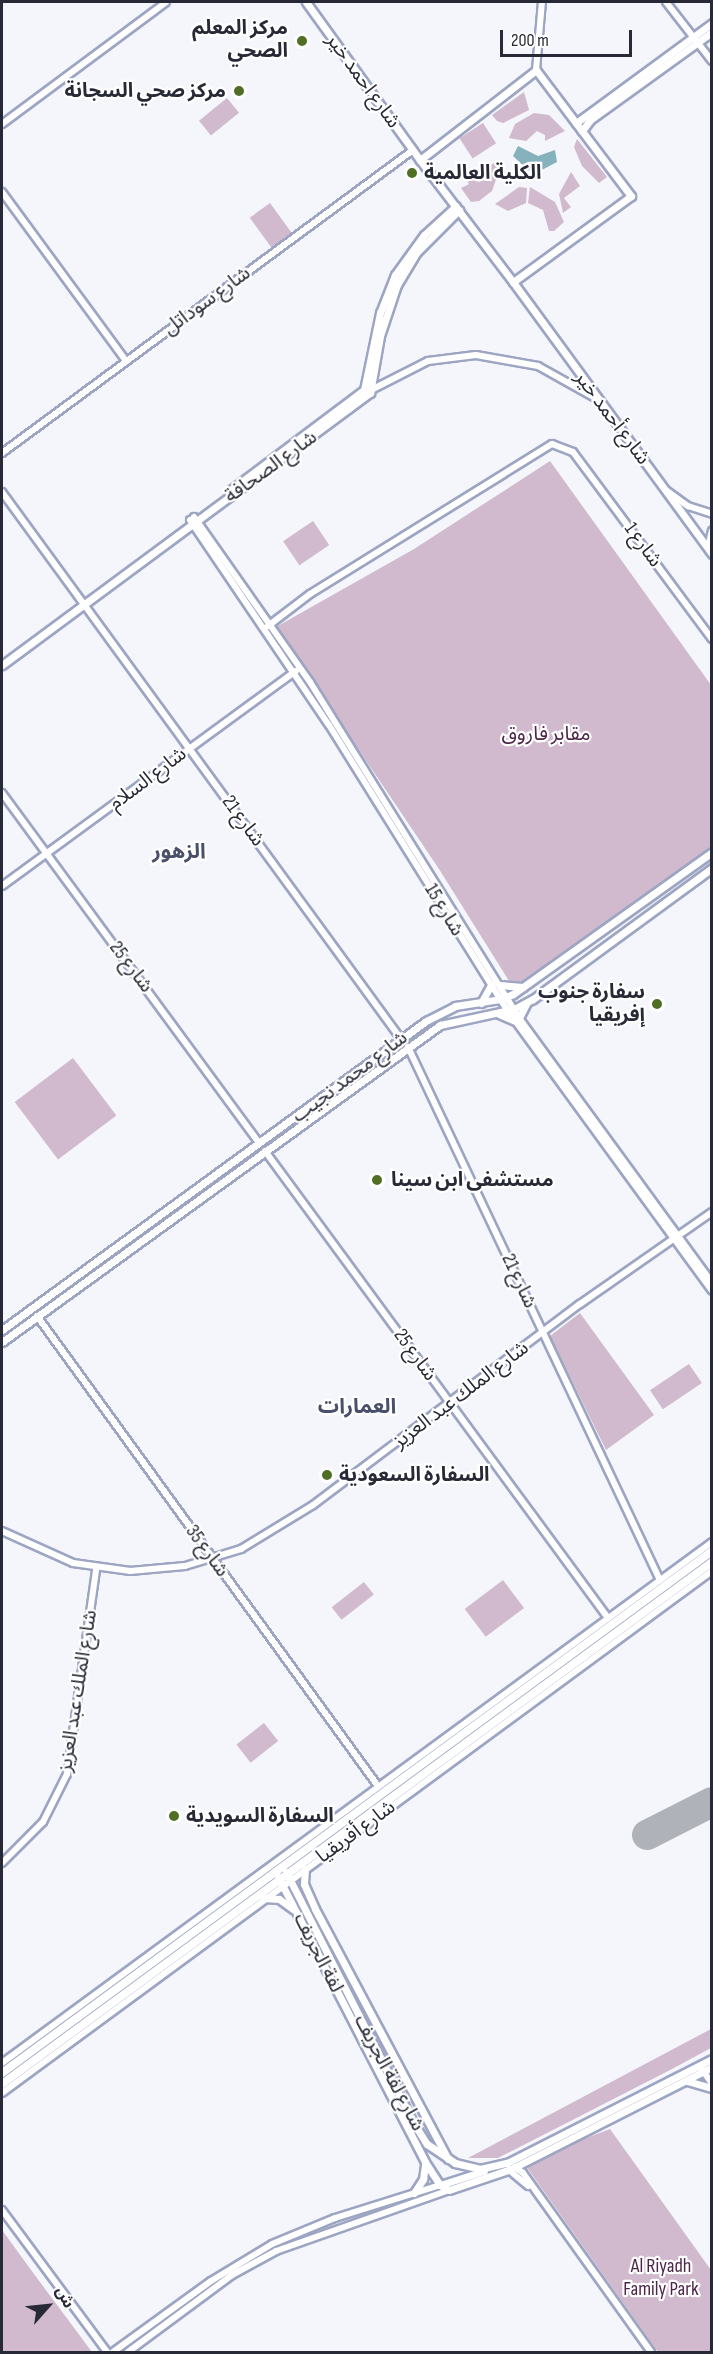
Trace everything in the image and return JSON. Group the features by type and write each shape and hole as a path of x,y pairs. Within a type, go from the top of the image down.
{"highway":[{"name":"شارع أفريقيا","path":"2,2073 178,1956 456,1737 711,1551"},
{"name":"شارع أفريقيا","path":"2,2084 33,2065 97,2008 173,1947 283,1875 711,1562"},
{"path":"456,1737 463,1724"},
{"path":"441,1769 444,1757"},
{"path":"173,1947 175,1936"},
{"path":"178,1956 190,1955"}],"main road":[{"name":"شارع احمد خير","path":"306,2 420,160 458,208"},
{"path":"582,131 590,120 695,40 711,23"},
{"path":"576,123 695,40 711,32"},
{"path":"420,160 536,70 631,196 513,282"},
{"path":"367,383 380,313 395,275 424,236 458,208"},
{"path":"373,389 380,336 397,285 427,239 458,208"},
{"name":"شارع أحمد خير","path":"458,208 711,554"},
{"name":"شارع الصحافة","path":"2,660 356,399 367,383"},
{"name":"شارع الصحافة","path":"193,520 348,412 373,389"},
{"path":"711,530 706,542 711,554"},
{"name":"شارع الصحافة","path":"2,664 81,603"},
{"name":"شارع محمد نجيب","path":"2,1330 401,1039 445,1010 504,998 525,987 711,852"},
{"path":"690,868 688,875 697,878"},
{"name":"شارع محمد نجيب","path":"2,1342 440,1025 487,1013 511,1010 528,1001 711,868"},
{"path":"669,884 677,882 677,893"},
{"path":"478,1004 491,985"},
{"path":"500,985 525,987"},
{"path":"487,1013 517,1019 528,1001"},
{"path":"305,1869 304,1884 318,1915 448,2159"},
{"name":"لفة الجريف","path":"283,1875 297,1913 425,2162 440,2185 449,2190"},
{"name":"شارع لفة الجريف","path":"283,1875 413,2122 427,2144 466,2168 492,2169"},
{"path":"264,1898 279,1899 297,1913"},
{"path":"449,2190 512,2169 682,2082 711,2059"},
{"path":"440,2185 492,2169 701,2068 711,2067"},
{"path":"682,2082 699,2082 711,2086"},
{"path":"414,2193 425,2175 425,2162"}],"street":[{"path":"2,124 166,2"},
{"path":"536,70 543,2"},
{"path":"666,2 711,61"},
{"name":"شارع سوداتل","path":"2,453 413,150"},
{"path":"2,192 126,361"},
{"path":"367,383 373,389 428,361 476,355 538,366 602,402"},
{"name":"شارع 1","path":"278,618 310,594 546,445 559,445 573,452 711,639"},
{"path":"665,490 688,506 711,514"},
{"path":"2,492 81,603"},
{"name":"شارع 15","path":"193,520 268,626 294,672 491,985 504,998"},
{"name":"شارع 21","path":"81,603 401,1039"},
{"path":"268,626 278,618"},
{"path":"278,618 278,636"},
{"name":"شارع 15","path":"268,626 300,667 500,985 504,998 517,1019 711,1283"},
{"name":"شارع السلام","path":"2,886 300,667"},
{"name":"شارع 25","path":"2,793 259,1143"},
{"name":"شارع 21","path":"408,1047 660,1580"},
{"name":"شارع 25","path":"265,1151 608,1618"},
{"name":"شارع الملك عبد العزيز","path":"2,1531 48,1554 96,1569 157,1570 212,1560 241,1549 313,1505 543,1333 711,1212"},
{"name":"شارع 15","path":"676,1238 711,1291"},
{"name":"شارع 35","path":"36,1316 378,1786"},
{"name":"شارع أفريقيا","path":"2,2063 711,1542"},
{"name":"شارع الملك عبد العزيز","path":"2,1863 43,1822 67,1774 96,1569"},
{"name":"شارع أفريقيا","path":"2,2093 33,2065 190,1955 264,1898 283,1875 305,1869 711,1571"},
{"path":"701,2068 711,2086"},
{"path":"512,2169 531,2188 651,2352"},
{"path":"113,2352 282,2239 440,2185"},
{"path":"128,2352 213,2284 285,2246 449,2190"},
{"path":"2,2210 107,2352"},
{"path":"282,2239 285,2246"},
{"path":"99,2342 100,2352"}],"green space":[{"path":"524,92 529,110 503,123 497,121 492,115"},
{"path":"227,98 239,113 211,135 199,121"},
{"path":"534,113 549,115 565,131 545,141 545,135 537,131 526,141 509,138 515,124"},
{"path":"483,123 496,143 473,158 460,138"},
{"path":"577,139 607,177 599,183 582,166 574,147"},
{"path":"497,161 499,171 492,191 479,201 471,202 461,188 469,184 462,175 482,171"},
{"path":"571,172 580,186 564,198 571,207 563,213 559,194"},
{"path":"519,187 527,188 526,203 508,211 495,204"},
{"path":"530,187 555,202 564,222 554,231 549,231 543,210 528,203"},
{"path":"270,203 292,233 272,248 250,218"},
{"name":"مقابر فاروق","path":"550,461 711,685 711,852 529,982 511,984 439,869 276,627 414,549"},
{"path":"313,521 329,545 299,565 283,541"},
{"path":"73,1058 116,1116 58,1159 15,1102"},
{"path":"580,1313 654,1415 606,1450 550,1336"},
{"path":"689,1364 702,1383 663,1409 650,1390"},
{"path":"503,1580 524,1608 486,1637 465,1609"},
{"path":"364,1582 374,1595 342,1620 332,1607"},
{"path":"264,1723 278,1741 251,1763 236,1745"},
{"path":"711,2029 711,2048 672,2069 498,2158 468,2158"},
{"name":"Al Riyadh Family Park","path":"610,2129 711,2270 711,2352 658,2352 523,2162"},
{"path":"2,2230 34,2274 92,2352 2,2352"}],"water":[{"path":"518,146 538,156 555,150 557,162 538,172 528,170 513,156"}],"runway":[{"path":"647,1835 712,1802"}],"place":[{"name":"مركز المعلم الصحي","path":"302,41"},
{"name":"مركز صحي السجانة","path":"239,91"},
{"name":"الكلية العالمية","path":"412,173"},
{"name":"سفارة جنوب إفريقيا","path":"657,1004"},
{"name":"مستشفى ابن سينا","path":"377,1180"},
{"name":"السفارة السعودية","path":"327,1475"},
{"name":"السفارة السويدية","path":"174,1816"}],"district":[{"name":"الزهور","path":"179,852"},
{"name":"العمارات","path":"357,1407"}]}
